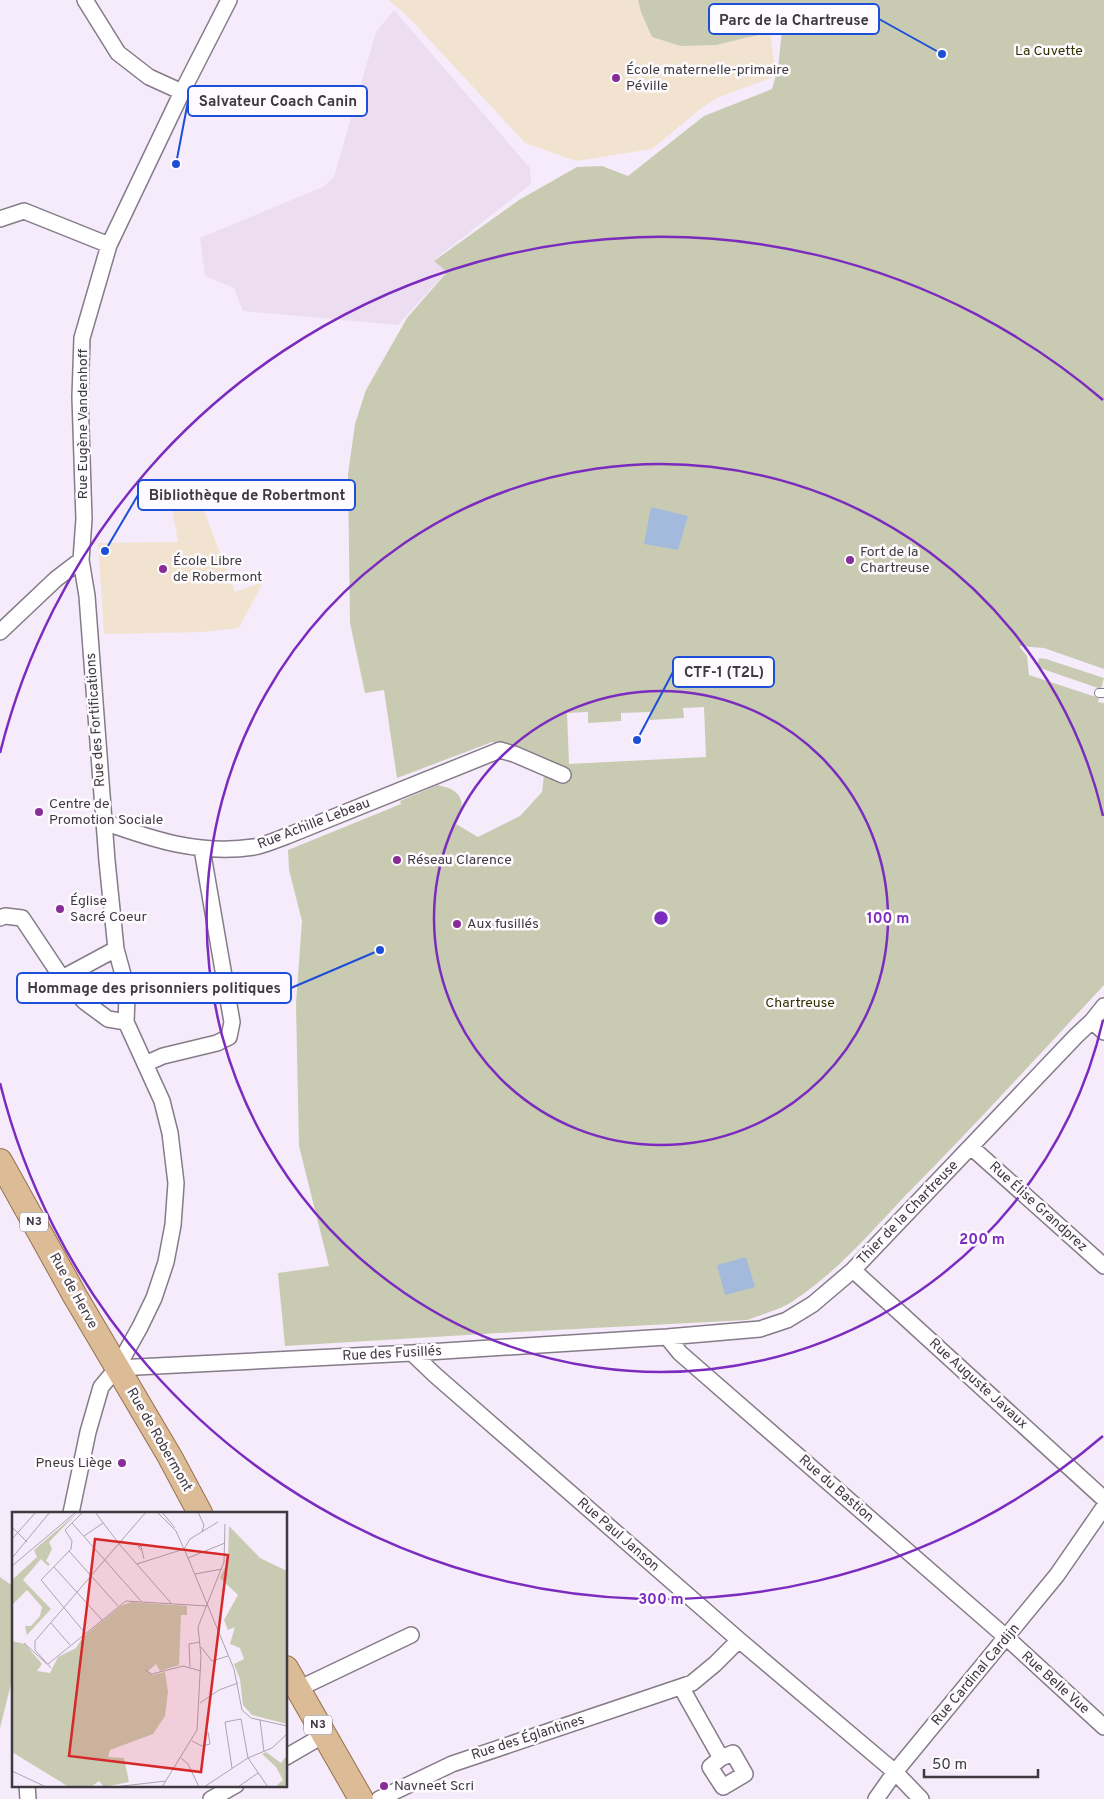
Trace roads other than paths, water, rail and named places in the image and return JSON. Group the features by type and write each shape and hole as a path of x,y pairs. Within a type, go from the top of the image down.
{"main road":[{"name":"Rue de Herve","path":"0,1161 117,1368"},
{"name":"Rue de Robermont","path":"117,1368 170,1457 199,1512"},
{"name":"N3","path":"288,1672 362,1799"}],"street":[{"path":"85,0 118,53 149,77 182,92"},
{"name":"Rue Eugène Vandenhoff","path":"81,560 84,519 80,397 82,338 109,245 182,92 229,0"},
{"path":"0,219 24,211 109,245"},
{"path":"0,632 56,579 81,560"},
{"name":"Rue des Fortifications","path":"71,1512 88,1432 101,1387 117,1368 140,1327 154,1298 166,1262 173,1225 176,1183 170,1133 162,1100 126,1022 127,997 116,949 104,822 87,596 81,560"},
{"name":"Rue Achille Lebeau","path":"104,822 151,839 202,849 256,847 500,750 563,775"},
{"path":"145,1064 169,1055 211,1046 229,1036 232,1022 202,849"},
{"path":"0,918 5,916 22,918 62,978 85,1002 108,1019 126,1022"},
{"path":"62,978 116,949"},
{"name":"Thier de la Chartreuse","path":"667,1337 760,1330 787,1320 813,1304 853,1270 1092,1021 1104,1006"},
{"path":"1092,1021 1104,1032"},
{"name":"Rue Élise Grandprez","path":"972,1147 1104,1266"},
{"name":"Rue Auguste Javaux","path":"853,1270 1104,1498"},
{"name":"Rue des Fusillés","path":"117,1368 412,1353 667,1337"},
{"name":"Rue du Bastion","path":"667,1337 680,1353 1007,1638"},
{"name":"Rue Paul Janson","path":"412,1353 739,1640 896,1772 921,1799"},
{"name":"Rue Cardinal Cardijn","path":"876,1799 896,1772 1058,1575 1104,1507"},
{"path":"298,1689 412,1635"},
{"name":"Rue Belle Vue","path":"1007,1638 1104,1727"},
{"name":"Rue des Églantines","path":"379,1799 452,1764 692,1683 715,1664 739,1640"},
{"path":"681,1687 721,1758"},
{"path":"288,1756 324,1736"},
{"path":"27,1786 28,1799"},
{"path":"211,1799 234,1786"}],"water":[{"path":"651,507 688,516 678,550 644,544"},
{"path":"746,1257 755,1287 725,1295 717,1265"}],"place":[{"name":"Parc de la Chartreuse","path":"942,54"},
{"name":"École maternelle-primaire Péville","path":"616,78"},
{"name":"Salvateur Coach Canin","path":"176,164"},
{"name":"Bibliothèque de Robertmont","path":"105,551"},
{"name":"Fort de la Chartreuse","path":"850,560"},
{"name":"École Libre de Robermont","path":"163,569"},
{"name":"CTF-1 (T2L)","path":"637,740"},
{"name":"Centre de Promotion Sociale","path":"39,812"},
{"name":"Réseau Clarence","path":"397,860"},
{"name":"Église Sacré Coeur","path":"60,909"},
{"name":"Aux fusillés","path":"457,924"},
{"name":"Hommage des prisonniers politiques","path":"380,950"},
{"name":"Pneus Liège","path":"122,1463"},
{"name":"Navneet Scri","path":"384,1786"}],"park label":[{"name":"La Cuvette","path":"1049,51"},
{"name":"Chartreuse","path":"800,1003"}]}
